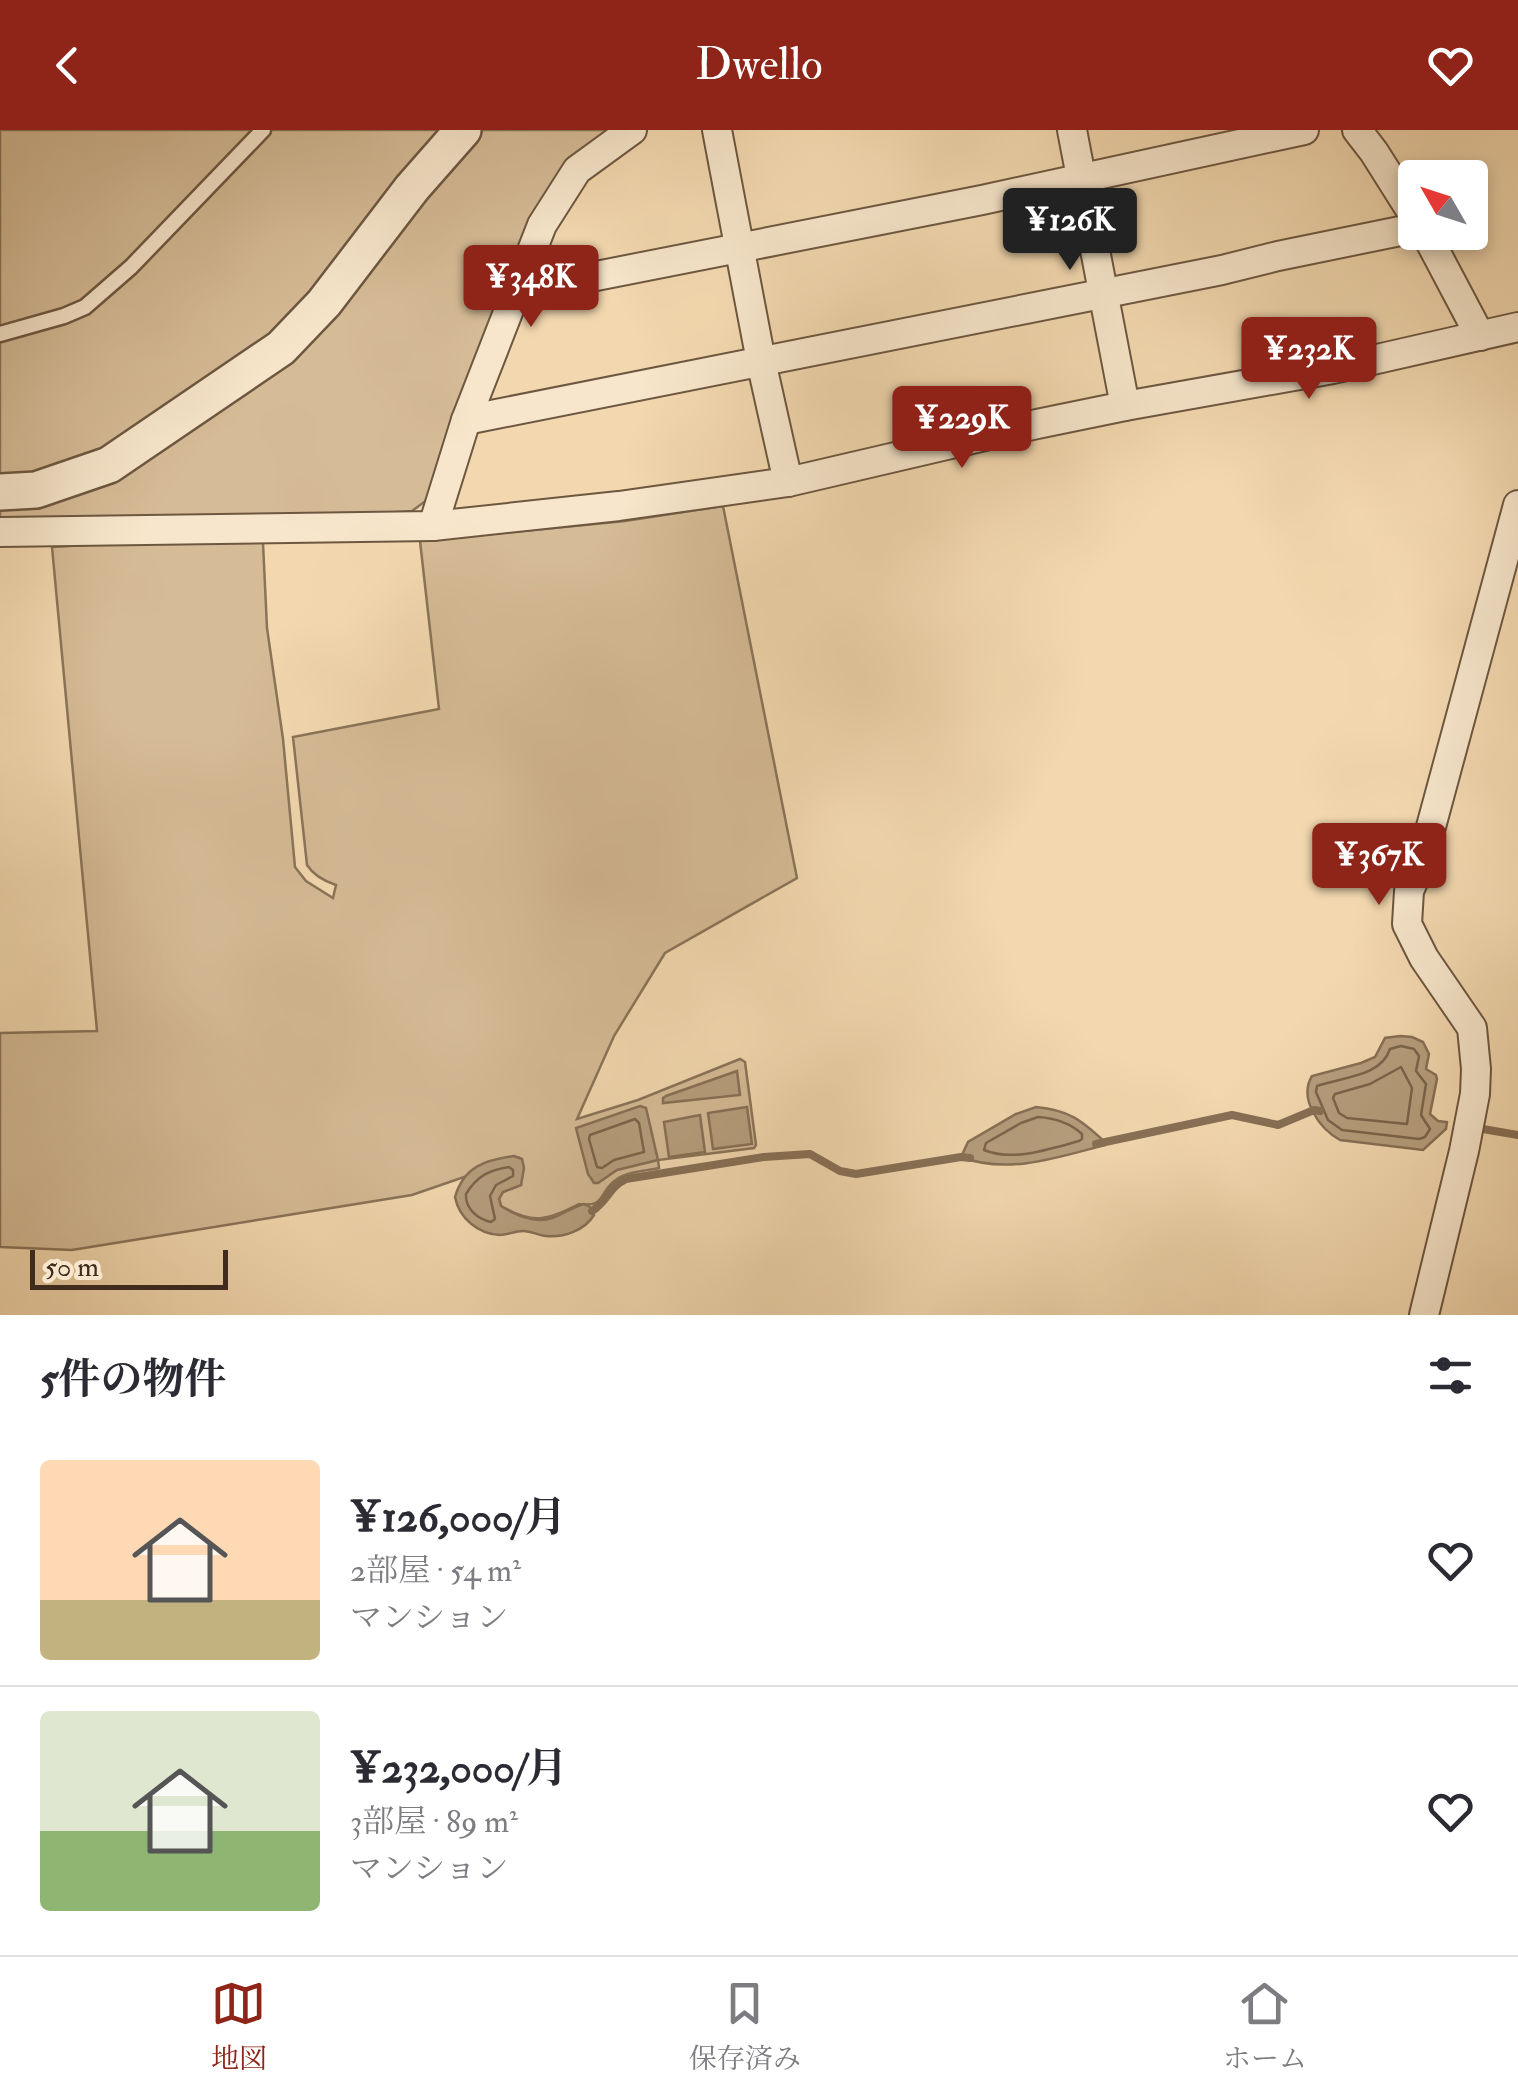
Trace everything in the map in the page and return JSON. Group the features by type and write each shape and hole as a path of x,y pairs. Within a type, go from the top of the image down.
{"street":[{"path":"0,492 36,490 109,465 281,348 324,303 412,188 463,130"},
{"path":"433,526 466,420 542,225 577,170 632,130"},
{"path":"720,130 761,361 788,482"},
{"path":"1072,130 1125,406"},
{"path":"515,292 1304,130"},
{"path":"1357,130 1398,190"},
{"path":"466,420 1398,231"},
{"path":"1435,250 1480,336"},
{"path":"0,532 433,526 619,506 788,482 1125,406 1332,369 1518,328"},
{"path":"1424,1315 1464,1151 1476,1094 1476,1070 1472,1028 1424,958 1408,924 1409,891 1422,860 1476,670 1518,506"}],"lane":[{"path":"0,334 84,307 131,267 264,130"}],"shaded area":[{"path":"0,130 622,130 572,167 431,497 412,511 0,533"},
{"path":"723,506 797,878 665,953 614,1036 577,1119 638,1100 740,1059 745,1062 754,1148 658,1160 659,1168 617,1179 594,1203 579,1204 540,1218 523,1216 501,1206 503,1192 521,1185 519,1158 412,1195 72,1250 0,1247 0,1033 97,1031 52,547 252,535 263,543 267,628 295,867 306,881 333,898 336,885 320,878 307,865 293,737 439,709 420,541 625,521"}],"water":[{"path":"1400,1036 1423,1042 1429,1054 1426,1069 1437,1079 1430,1114 1447,1122 1446,1129 1423,1150 1340,1140 1313,1113 1308,1094 1312,1076 1375,1057 1385,1038"},
{"path":"737,1071 740,1095 663,1103 666,1096"},
{"path":"640,1106 646,1108 658,1160 617,1170 594,1183 576,1128"},
{"path":"747,1107 752,1144 713,1149 708,1113"},
{"path":"1036,1107 1074,1117 1105,1145 1015,1164 961,1157 968,1142"},
{"path":"700,1115 705,1152 669,1157 664,1122"},
{"path":"514,1156 522,1159 521,1185 503,1192 501,1206 539,1220 584,1204 594,1215 573,1232 553,1236 523,1231 492,1234 471,1224 455,1197 464,1178 477,1166"}],"waterway":[{"path":"1096,1144 1232,1115 1278,1125 1320,1111"},
{"path":"1483,1129 1518,1135"},
{"path":"592,1211 626,1179 764,1157 810,1154 840,1171 856,1174 970,1158"}]}
